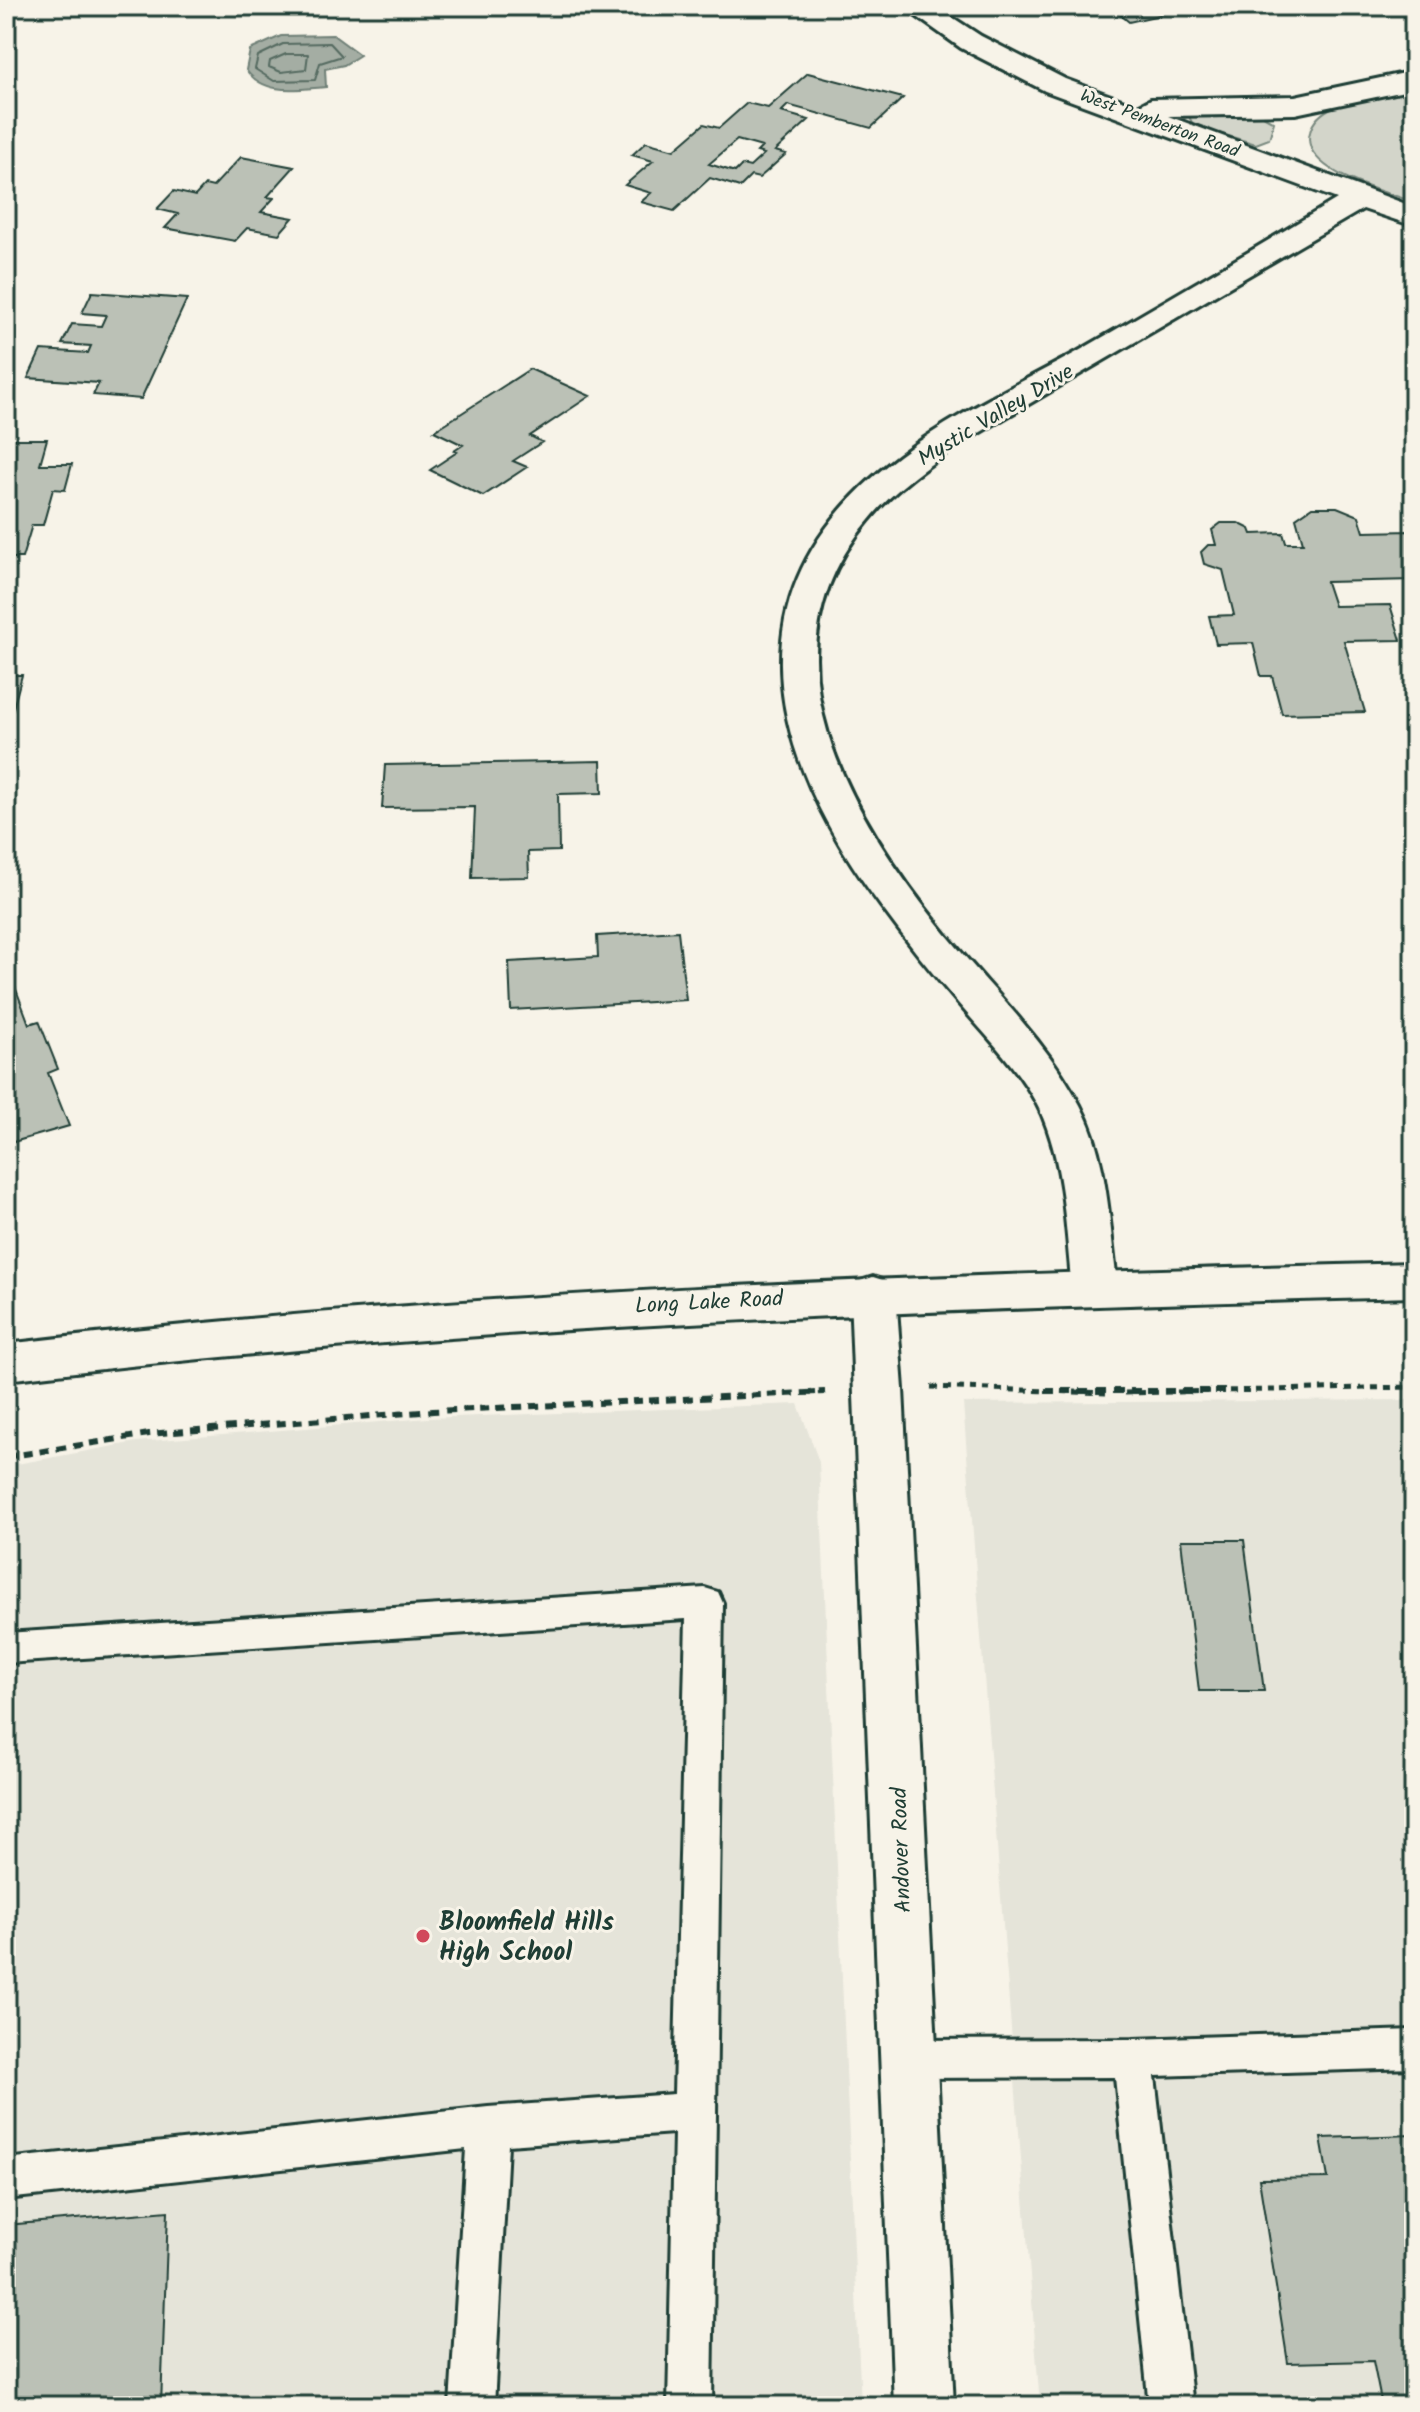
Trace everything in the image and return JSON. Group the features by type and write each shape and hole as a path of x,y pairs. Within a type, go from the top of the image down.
{"street":[{"name":"West Pemberton Road","path":"916,6 1008,62 1115,107 1414,217"},
{"path":"1115,107 1295,105 1414,80"},
{"path":"1295,105 1289,139 1290,153 1304,175"},
{"name":"Mystic Valley Drive","path":"1095,1288 1075,1155 1061,1110 1030,1059 927,940 874,869 832,799 808,743 797,692 796,644 804,604 835,539 864,504 906,467 952,435 1360,198"},
{"name":"Long Lake Road","path":"6,1362 223,1336 423,1318 714,1300 1414,1280"},
{"name":"Andover Road","path":"873,1294 881,1404 924,2406"}],"lane":[{"path":"6,1648 705,1603 694,1941 696,2112 690,2406"},
{"path":"909,2059 1133,2058 1414,2049"},
{"path":"1133,2058 1171,2406"},
{"path":"6,2179 488,2127 696,2112"},
{"path":"472,2406 488,2127"}],"path":[{"path":"961,1386 1113,1393 1414,1387"},
{"path":"6,1457 149,1434 417,1412 790,1394"}],"shaded area":[{"path":"1414,88 1414,202 1347,178 1318,158 1310,146 1310,132 1314,124 1323,113 1335,106 1353,99"},
{"path":"1261,115 1274,122 1269,139 1256,144 1194,126 1189,117"},
{"path":"1414,1400 1414,2406 1040,2406 963,1403"},
{"name":"Bloomfield Hills High School","path":"798,1404 819,1462 861,2406 6,2406 6,1466 136,1442 428,1418"}],"water":[{"path":"333,35 360,55 344,65 325,69 326,87 272,87 262,84 246,70 250,50 281,36"}],"building":[{"path":"1110,6 1194,6 1195,7 1129,22"},
{"path":"808,73 903,98 871,128 788,105 781,112 809,120 775,151 786,154 759,178 751,176 740,187 710,178 674,211 641,202 651,193 625,185 653,161 632,155 646,142 674,150 704,124 719,128 747,103 768,108","holes":["737,140 762,147 757,152 764,154 750,167 742,165 735,172 709,164"]},
{"path":"241,157 294,167 267,197 274,198 261,212 293,218 279,234 247,228 235,241 165,228 178,214 157,209 174,191 195,196 205,185 213,187"},
{"path":"92,292 187,299 141,399 93,395 99,383 28,378 41,350 88,353 91,346 62,344 72,324 101,326 106,315 82,313"},
{"path":"530,369 590,396 530,436 542,442 513,461 527,467 483,496 430,470 463,445 434,431"},
{"path":"6,439 47,439 40,464 72,464 65,490 53,489 43,525 32,525 22,558 6,558"},
{"path":"1312,507 1337,507 1359,516 1364,532 1412,531 1414,537 1414,580 1326,582 1334,606 1390,605 1401,640 1344,641 1365,712 1282,714 1272,676 1261,676 1253,643 1216,644 1209,616 1234,615 1223,570 1204,564 1201,552 1208,545 1216,545 1212,530 1221,523 1238,523 1250,529 1252,534 1283,533 1286,543 1303,543 1296,518"},
{"path":"6,675 22,675 6,735"},
{"path":"601,761 602,793 558,794 559,851 528,852 529,877 472,878 475,807 382,808 385,765"},
{"path":"678,931 686,1000 511,1010 509,962 598,957 597,936"},
{"path":"14,984 29,1024 39,1021 58,1069 48,1073 69,1126 10,1143 13,1155 6,1157 6,986"},
{"path":"1181,1540 1244,1540 1264,1691 1199,1691"},
{"path":"1414,2135 1414,2406 1382,2406 1373,2361 1288,2363 1259,2179 1328,2178 1321,2138"},
{"path":"168,2211 161,2406 6,2406 6,2225"}],"place":[{"name":"Bloomfield Hills High School","path":"423,1936"}]}
